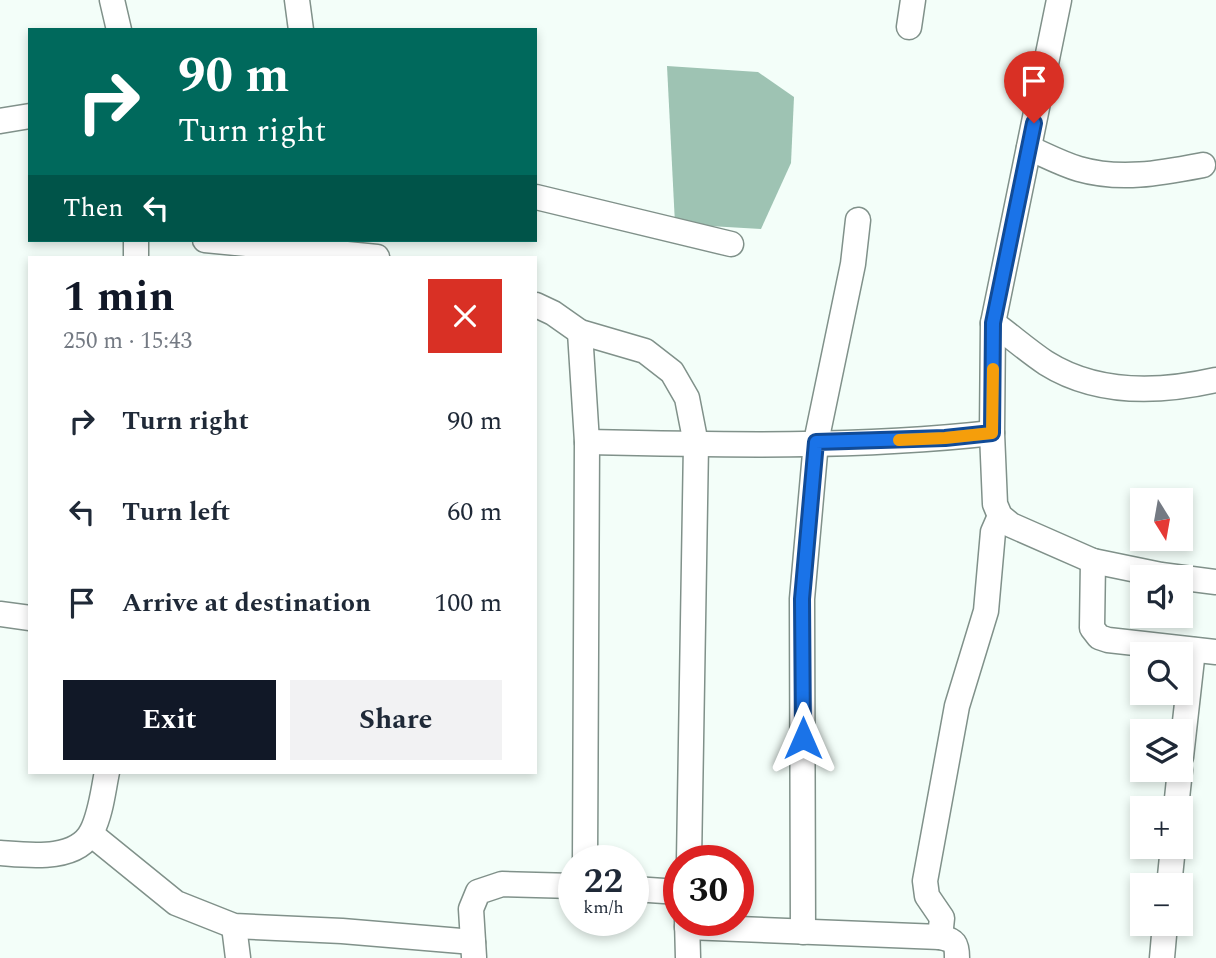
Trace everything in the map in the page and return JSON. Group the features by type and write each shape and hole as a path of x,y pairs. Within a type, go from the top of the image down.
{"street":[{"path":"112,0 119,28"},
{"path":"297,0 301,28"},
{"path":"909,27 913,0"},
{"path":"1059,0 993,323 992,433 995,504 1000,516 1011,525 1093,561 1161,575 1216,582"},
{"path":"0,121 28,116"},
{"path":"1029,148 1077,169 1123,176 1203,165"},
{"path":"537,197 732,244"},
{"path":"803,932 802,599 816,442 853,264 859,220"},
{"path":"225,242 367,256"},
{"path":"537,305 580,332 645,351 672,372 687,398 696,444 689,845"},
{"path":"993,323 1047,363 1074,377 1101,386 1125,390 1200,384 1216,380"},
{"path":"580,332 587,442 584,845"},
{"path":"587,442 816,442 945,438 992,433"},
{"path":"940,937 942,918 927,896 925,881 957,706 986,611 993,532 1000,516"},
{"path":"1093,561 1092,628 1099,637 1204,651 1189,719"},
{"path":"0,614 28,618"},
{"path":"0,853 56,854 68,851 91,834 107,774"},
{"path":"91,834 176,903 234,926 342,930 473,950 471,909 478,892 502,884 558,886"},
{"path":"234,926 238,958"},
{"path":"754,929 940,937 954,941 957,945 957,958"},
{"path":"687,936 688,958"},
{"path":"1162,958 1164,936"}],"shaded area":[{"path":"667,66 758,72 794,97 791,163 761,229 675,224"}],"slow traffic":[{"path":"899,440 992,433 993,369"}],"route":[{"path":"803,738 802,599 816,442 945,438 992,433 993,323 1034,123"}]}
